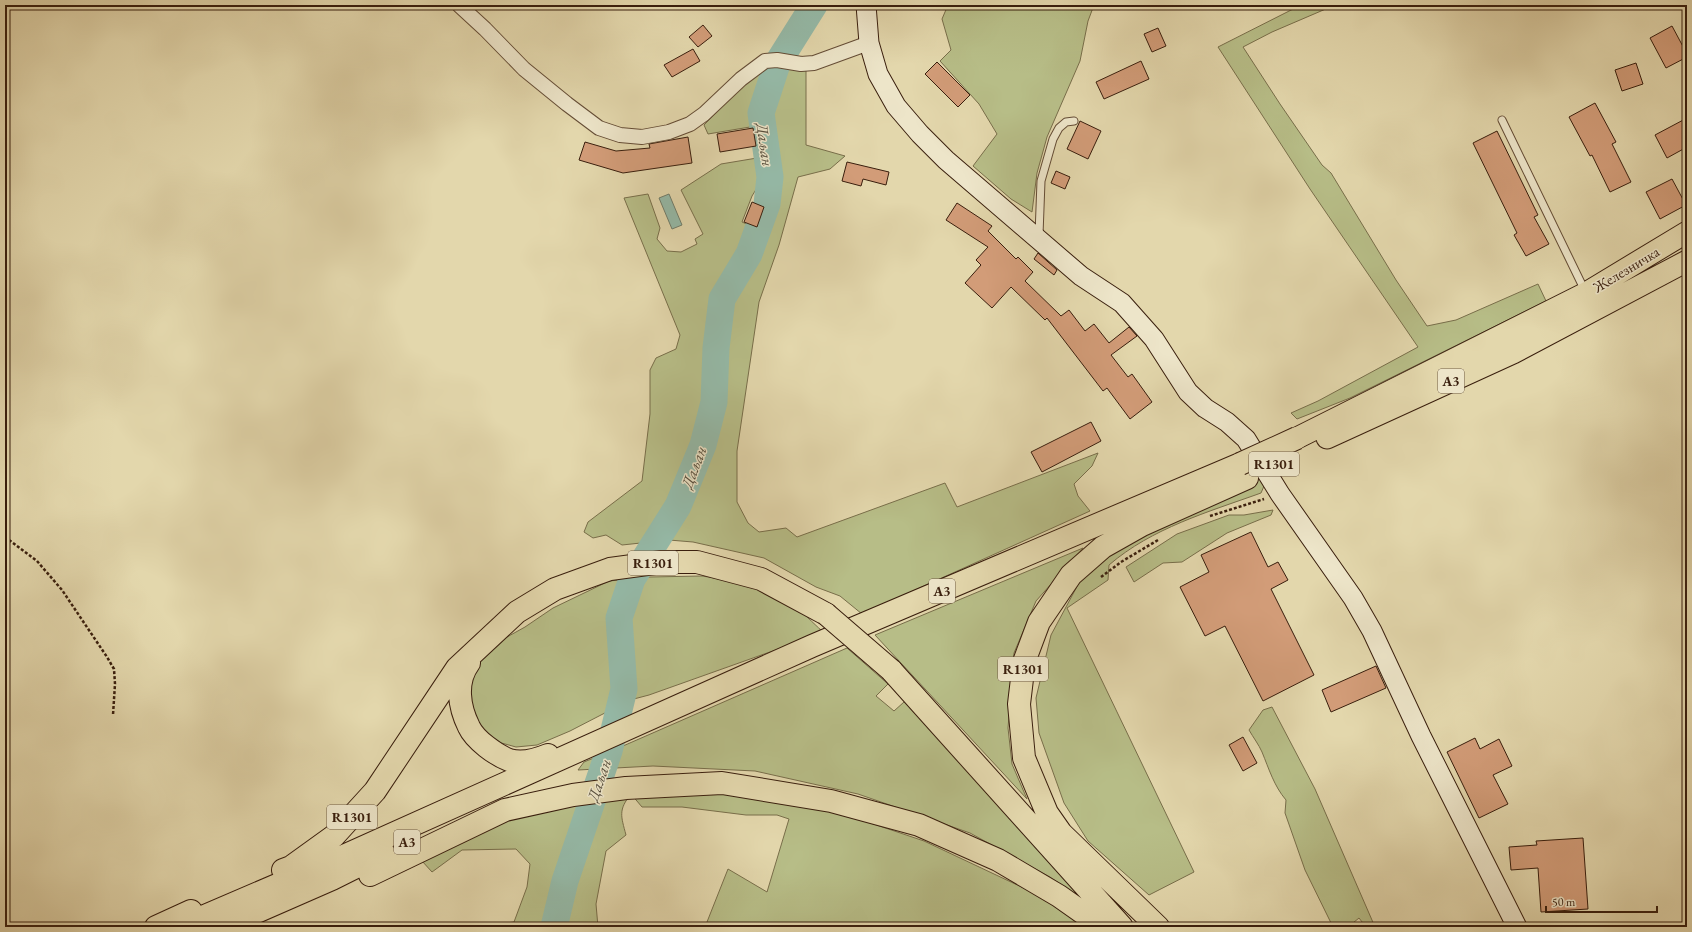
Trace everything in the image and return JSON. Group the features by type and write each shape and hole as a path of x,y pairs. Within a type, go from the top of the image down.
{"highway":[{"name":"A3","path":"646,721 815,657 1243,472 1298,444"},
{"name":"A3","path":"179,927 319,867 585,749 812,646 1243,472"},
{"name":"R1301","path":"1158,927 1062,833 1047,813 1024,758 1019,704 1024,662 1039,622 1071,575 1103,547 1243,472"},
{"name":"R1301","path":"156,927 291,867 334,836 375,791 456,668 488,636 517,612 555,589 610,569 662,562 697,562 761,579 826,614 891,670 1122,927"},
{"name":"R1301","path":"488,636 462,672 459,698 469,728 485,746 510,760 532,761 585,749"},
{"name":"A3","path":"222,927 332,879 514,790 585,749"},
{"name":"R1301","path":"964,750 1145,927"},
{"path":"243,927 342,888 505,810 573,795 626,788 722,783 831,801 919,825 998,860 1058,896 1103,927"}],"main road":[{"name":"Железничка","path":"1593,300 1687,232"},
{"name":"Железничка","path":"1593,300 1687,261"},
{"name":"A3","path":"1298,444 1593,300"}],"street":[{"path":"459,5 486,29 524,68 567,104 599,128 620,135 642,137 669,132 690,124 704,114 741,79 765,61 777,60 801,64 814,63 869,43"},
{"path":"866,5 869,43 878,74 896,106 906,118 946,160 1039,240 1082,276 1122,303 1154,339 1188,392 1205,408 1226,422 1246,439 1280,494 1353,598 1372,631 1438,771 1517,927"}],"lane":[{"path":"1502,120 1593,300"},
{"path":"1039,240 1041,181 1053,139 1062,125 1066,122 1074,121"}],"path":[{"path":"1208,517 1280,494"},
{"path":"5,537 37,561 62,590 107,657 114,669 115,684 113,715"},
{"path":"1101,577 1121,562 1160,538"}],"green space":[{"path":"948,5 1094,5 1088,21 1080,61 1047,137 1037,173 1032,212 1011,199 973,166 997,134 979,104 940,61 951,50 942,19"},
{"path":"1301,5 1335,5 1272,32 1243,47 1322,165 1331,173 1396,280 1427,326 1456,320 1538,284 1546,301 1350,398 1297,419 1291,413 1318,401 1418,347 1310,189 1218,47"},
{"path":"770,64 806,68 806,145 845,156 830,169 798,177 779,245 759,302 737,451 737,502 748,523 759,532 786,528 797,537 945,483 957,507 1098,453 1092,466 1074,484 1078,496 1090,511 862,614 840,596 816,587 764,558 693,542 669,540 622,545 606,535 593,538 584,532 588,522 642,481 650,414 650,370 656,358 676,349 680,335 624,198 648,194 660,228 657,239 667,251 681,252 697,244 695,239 703,234 681,190 721,164 757,158 761,154 756,126 708,134 704,125 760,69","holes":["760,183 775,187 771,210 763,231 742,222 752,196"]},
{"path":"1260,476 1264,486 1261,493 1181,522 1143,541 1109,565 1108,580 1067,608 1194,872 1149,895 1088,841 1064,803 1039,733 1036,698 1051,635 1081,579 1114,549 1201,504"},
{"path":"1273,510 1271,515 1227,533 1182,562 1163,563 1134,582 1126,567 1177,534 1229,515 1244,515"},
{"path":"1083,548 1036,601 1014,653 1008,728 1012,764 1027,799 875,635"},
{"path":"702,576 738,583 772,594 797,608 822,631 812,637 649,695 630,700 570,731 537,745 516,747 498,742 478,725 467,690 479,662 498,642 525,627 553,608 609,581 649,577"},
{"path":"847,648 888,684 876,696 894,711 904,702 909,702 1092,906 1050,877 970,833 858,794 755,771 653,766 578,770 584,762"},
{"path":"1272,707 1315,789 1375,927 1366,927 1359,918 1348,927 1333,927 1305,870 1285,813 1286,800 1275,783 1261,749 1249,730 1263,710"},
{"path":"689,790 761,796 838,812 924,841 1047,899 1088,927 705,927 728,869 767,892 789,819 777,815 746,815 682,807 642,807 631,794 622,809 622,818 626,835 606,851 596,904 598,927 500,927 488,925 514,922 527,887 530,864 516,849 462,850 432,872 422,861 424,852 483,824 519,811 582,798 625,794"}],"shaded area":[{"path":"669,194 682,225 672,229 659,198"}],"building":[{"path":"703,25 712,36 698,47 689,37"},
{"path":"1672,26 1687,54 1687,57 1666,68 1650,38"},
{"path":"1158,28 1166,46 1152,52 1144,34"},
{"path":"693,49 700,61 672,77 664,65"},
{"path":"1141,61 1149,79 1104,99 1096,82"},
{"path":"937,62 970,95 958,107 925,74"},
{"path":"1636,63 1643,84 1622,91 1615,70"},
{"path":"1595,103 1616,142 1612,144 1631,182 1610,192 1592,155 1590,156 1569,117"},
{"path":"1687,118 1687,147 1667,158 1655,135"},
{"path":"1080,121 1101,131 1088,159 1067,149"},
{"path":"753,128 756,146 720,152 717,134"},
{"path":"1497,131 1538,215 1534,217 1549,244 1526,256 1514,235 1517,233 1473,143"},
{"path":"688,137 692,163 623,173 579,160 585,142 616,151 650,148 649,144"},
{"path":"847,162 889,172 886,185 863,179 861,186 842,181"},
{"path":"1056,171 1070,177 1065,189 1051,183"},
{"path":"1672,179 1686,205 1660,219 1646,192"},
{"path":"752,202 764,207 757,227 744,222"},
{"path":"957,203 992,226 988,231 1016,259 1018,257 1033,272 1025,281 1061,316 1069,310 1085,331 1094,324 1109,343 1129,327 1137,336 1111,355 1128,377 1132,374 1152,402 1130,419 1107,388 1103,391 1047,318 1045,320 1011,287 992,308 965,283 981,265 976,260 988,247 946,220"},
{"path":"1038,253 1057,270 1054,275 1034,259"},
{"path":"1091,422 1101,441 1042,472 1031,452"},
{"path":"1251,532 1268,567 1278,562 1288,580 1271,589 1314,675 1263,701 1225,626 1205,636 1180,587 1209,572 1201,555"},
{"path":"1376,666 1386,688 1331,712 1322,690"},
{"path":"1243,737 1257,763 1243,771 1229,745"},
{"path":"1475,738 1480,749 1499,739 1512,766 1493,775 1508,804 1479,818 1447,752"},
{"path":"1583,838 1588,909 1541,912 1538,868 1511,870 1509,847 1537,845 1536,841"}],"waterway":[{"name":"Даљан","path":"554,927 565,881 609,751 624,689 619,618 632,579 678,506 703,445 714,402 716,348 722,299 749,254 767,204 770,177 761,113 777,64 814,5"}]}
